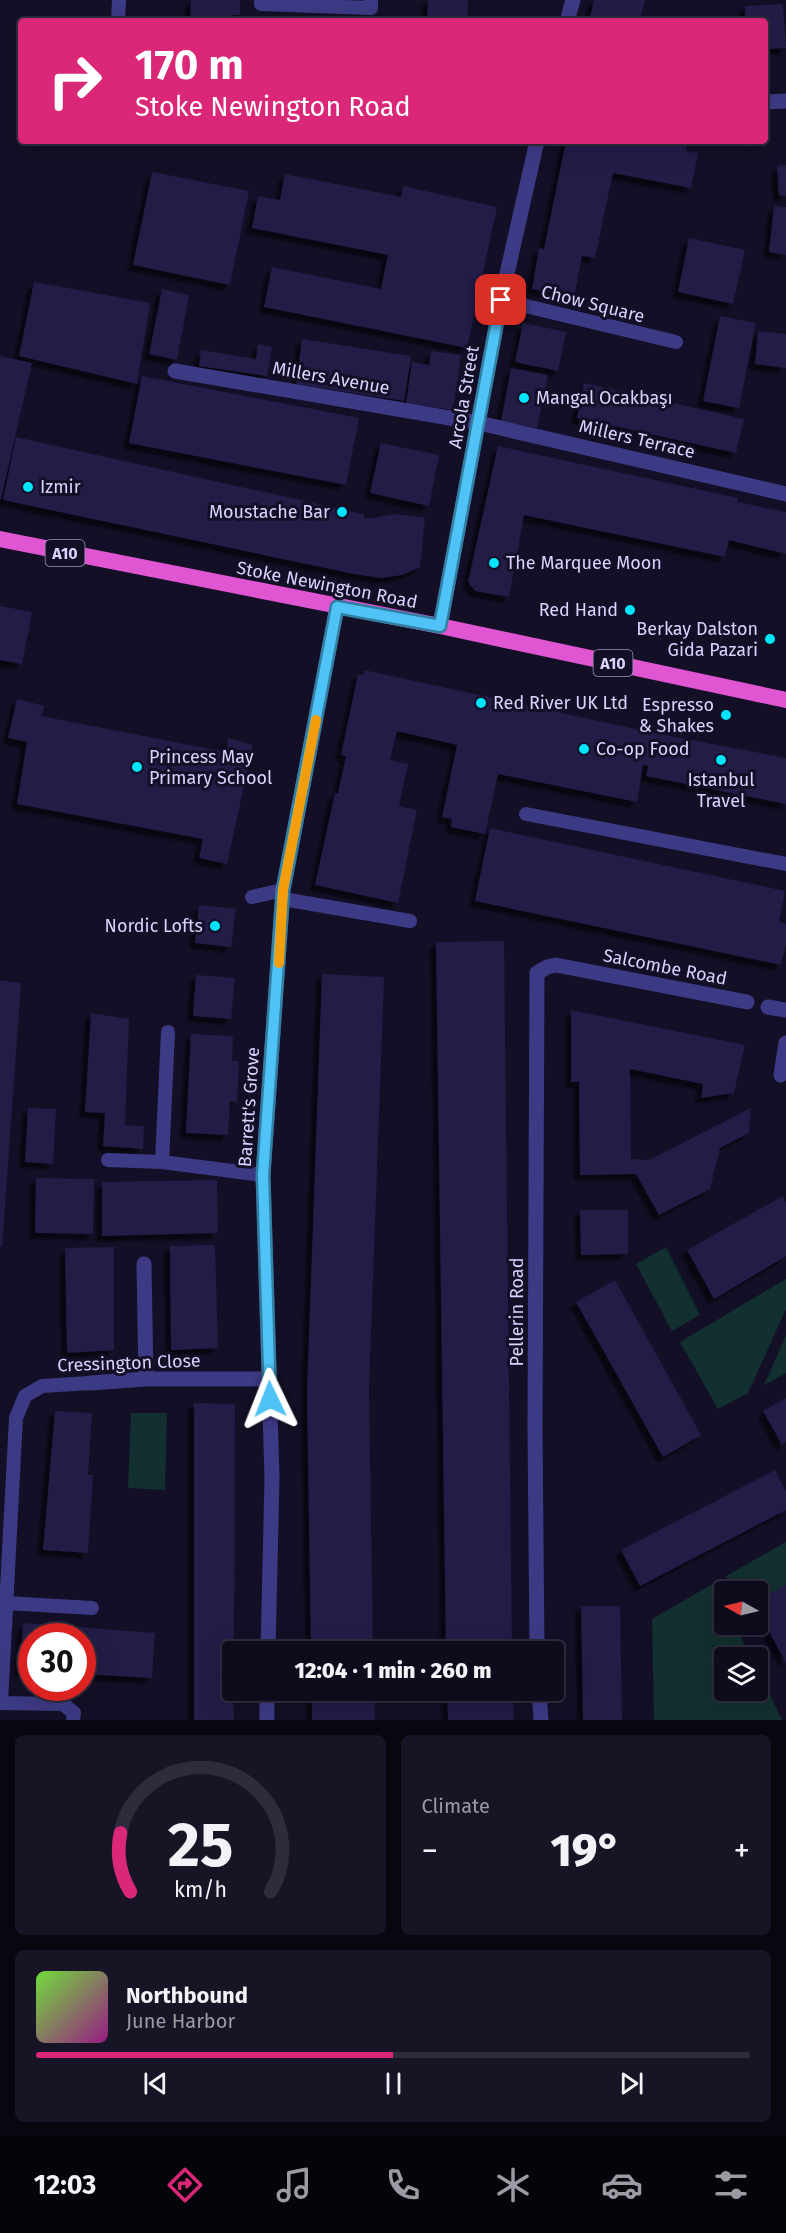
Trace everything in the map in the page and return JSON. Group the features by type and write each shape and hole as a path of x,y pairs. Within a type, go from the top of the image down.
{"highway":[{"name":"Stoke Newington Road","path":"0,540 440,626 786,700"}],"street":[{"path":"568,18 573,0"},
{"path":"768,102 786,101"},
{"name":"Arcola Street","path":"440,626 501,300 536,144"},
{"name":"Millers Avenue","path":"176,371 479,423"},
{"name":"Millers Terrace","path":"479,423 786,494"},
{"name":"Barrett's Grove","path":"268,1641 272,1478 263,1175 283,895 337,607"},
{"name":"Salcombe Road","path":"537,973 556,965 747,1002"},
{"name":"Pellerin Road","path":"537,973 535,1427 537,1641"},
{"name":"Salcombe Road","path":"768,1007 786,1010"},
{"path":"781,1075 786,1043"},
{"path":"144,1264 146,1379"},
{"name":"Cressington Close","path":"90,1383 146,1379 269,1379"},
{"path":"267,1701 267,1720"},
{"path":"540,1701 541,1720"}],"lane":[{"path":"118,18 119,0"},
{"path":"261,0 261,4 371,8 371,0"},
{"name":"Chow Square","path":"501,300 676,342"},
{"path":"526,814 786,864"},
{"path":"252,897 283,895 410,921"},
{"name":"Salcombe Road","path":"747,1002 768,1007"},
{"path":"162,1162 168,1032"},
{"path":"108,1160 162,1162 263,1175"},
{"name":"Cressington Close","path":"73,1720 74,1713 63,1704 1,1703 5,1603 16,1418 25,1396 42,1386 90,1383"},
{"path":"5,1603 92,1608"}],"green space":[{"path":"666,1247 700,1315 672,1331 636,1264"},
{"path":"786,1279 786,1309 748,1393 718,1409 680,1342"},
{"path":"786,1335 786,1373 764,1385"},
{"path":"131,1413 167,1413 165,1490 128,1488"},
{"path":"786,1542 786,1585 768,1595 768,1581 729,1581 726,1576"},
{"path":"714,1583 714,1635 740,1635 746,1647 714,1647 714,1701 768,1701 768,1691 782,1720 654,1720 652,1619"}],"building":[{"path":"191,0 240,0 240,15 231,15 231,18 190,18"},
{"path":"428,0 468,0 467,18 427,18"},
{"path":"594,0 645,0 641,18 590,18"},
{"path":"783,4 786,48 768,49 768,18 745,18 745,6"},
{"path":"565,144 687,144 686,151 698,153 691,188 613,173 595,258 582,256 574,297 532,289 539,248 544,249"},
{"path":"786,165 786,196 779,195 777,166"},
{"path":"152,172 249,191 230,285 133,265"},
{"path":"285,174 401,197 403,186 497,207 467,348 264,307 272,267 381,289 388,255 252,228 258,196 280,200"},
{"path":"774,206 786,207 786,255 769,252"},
{"path":"689,238 745,250 733,304 678,292"},
{"path":"34,282 150,303 137,384 19,356"},
{"path":"162,289 189,295 177,360 149,354"},
{"path":"720,316 756,323 739,408 703,401"},
{"path":"523,323 566,332 558,371 515,362"},
{"path":"758,331 786,334 786,368 755,364"},
{"path":"302,339 411,356 404,401 296,384"},
{"path":"258,344 272,347 267,376 199,366 201,350 256,359"},
{"path":"431,351 461,355 453,410 406,403 412,362 429,365"},
{"path":"0,356 32,363 1,499 0,499"},
{"name":"Mangal Ocakbaşı","path":"511,368 548,375 537,428 501,421"},
{"path":"142,376 359,418 346,485 129,443"},
{"path":"584,383 744,419 736,453 577,418"},
{"path":"16,437 363,514 365,519 396,514 425,518 420,567 402,575 381,578 354,574 3,500"},
{"path":"381,443 439,455 429,506 370,493"},
{"path":"498,446 738,498 737,502 786,512 786,554 729,540 725,557 524,515 509,597 475,591 468,582"},
{"path":"0,606 32,612 22,664 0,660"},
{"path":"364,670 654,733 786,758 786,804 646,776 648,766 643,765 637,802 498,774 485,834 451,827 452,819 442,817 457,745 397,731 390,760 408,764 399,806 417,810 398,903 315,885 335,793 338,793 346,756 341,755 358,674 363,675"},
{"path":"17,699 45,706 41,716 226,752 228,738 253,745 227,864 199,858 203,839 17,804 27,742 8,738"},
{"path":"490,828 785,891 779,922 786,924 786,944 781,965 475,901"},
{"name":"Nordic Lofts","path":"199,905 236,909 231,947 195,943"},
{"path":"504,941 512,1641 446,1641 436,942"},
{"path":"322,974 384,977 369,1388 373,1641 311,1641 307,1392"},
{"path":"196,975 235,978 231,1019 193,1016"},
{"path":"0,980 21,983 2,1247 0,1246"},
{"path":"571,1010 745,1045 734,1093 701,1098 703,1084 630,1069 631,1159 649,1160 751,1108 749,1133 720,1148 710,1189 659,1215 636,1174 580,1175 579,1082 571,1082"},
{"path":"91,1013 129,1019 125,1125 144,1126 143,1149 103,1146 105,1113 85,1112"},
{"path":"191,1034 233,1036 232,1061 239,1061 237,1102 230,1101 228,1135 186,1133"},
{"path":"28,1108 56,1109 53,1164 25,1162"},
{"path":"36,1178 94,1179 93,1234 35,1233"},
{"path":"217,1180 218,1233 102,1236 102,1182"},
{"path":"783,1196 786,1203 786,1256 714,1299 687,1250"},
{"path":"580,1210 628,1210 628,1254 581,1255"},
{"path":"215,1245 218,1348 171,1350 170,1246"},
{"path":"114,1247 114,1350 67,1353 65,1248"},
{"path":"615,1280 701,1435 663,1457 576,1302"},
{"path":"786,1398 786,1442 782,1445 763,1411"},
{"path":"194,1403 235,1404 234,1641 222,1641 222,1701 233,1701 234,1720 194,1720"},
{"path":"55,1411 92,1413 88,1475 93,1475 88,1553 43,1550"},
{"path":"775,1470 786,1491 786,1510 640,1586 621,1550"},
{"path":"786,1585 786,1663 768,1630 768,1595"},
{"path":"581,1606 620,1606 622,1720 583,1720"},
{"path":"96,1629 155,1633 152,1678 96,1675"},
{"path":"312,1701 374,1701 375,1720 312,1720"},
{"path":"447,1701 513,1701 514,1720 448,1720"}],"slow traffic":[{"path":"279,963 283,890 316,720"}],"place":[{"name":"Mangal Ocakbaşı","path":"524,398"},
{"name":"Izmir","path":"28,487"},
{"name":"Moustache Bar","path":"342,512"},
{"name":"The Marquee Moon","path":"494,563"},
{"name":"Red Hand","path":"630,610"},
{"name":"Berkay Dalston Gida Pazari","path":"770,639"},
{"name":"Red River UK Ltd","path":"481,703"},
{"name":"Espresso & Shakes","path":"726,715"},
{"name":"Co-op Food","path":"584,749"},
{"name":"Istanbul Travel","path":"721,760"},
{"name":"Princess May Primary School","path":"137,767"},
{"name":"Nordic Lofts","path":"215,926"}],"route":[{"path":"270,1399 263,1175 283,890 337,607 440,626 501,300"}]}
